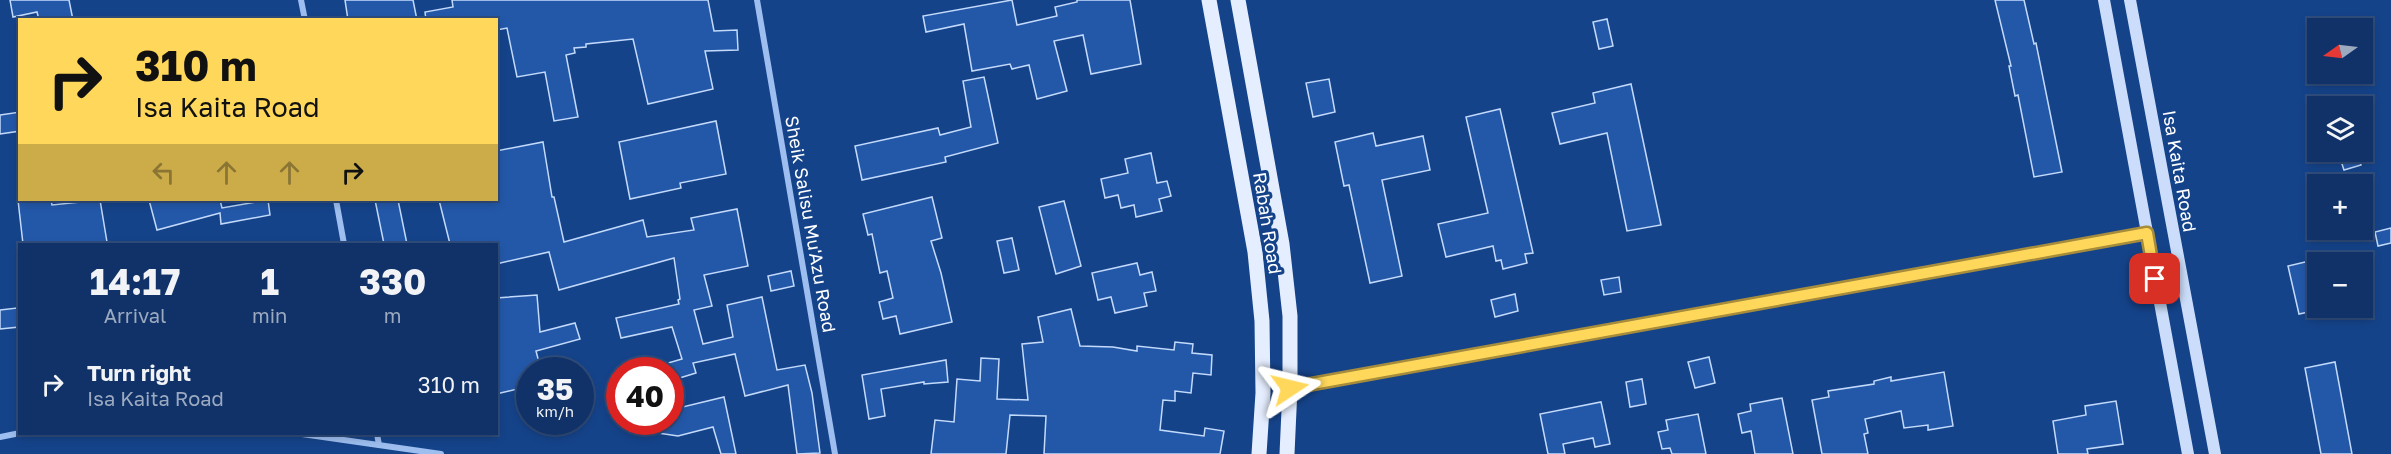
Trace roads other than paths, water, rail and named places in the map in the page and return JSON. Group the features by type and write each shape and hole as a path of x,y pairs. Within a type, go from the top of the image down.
{"main road":[{"name":"Rabah Road","path":"1209,0 1255,252 1262,321 1263,393 1259,454"},
{"name":"Rabah Road","path":"1238,0 1282,244 1290,316 1287,454"},
{"path":"2104,0 2188,454"},
{"name":"Isa Kaita Road","path":"2130,0 2215,454"}],"street":[{"path":"301,0 305,18"},
{"name":"Sheik Salisu Mu'Azu Road","path":"757,0 835,454"},
{"path":"336,201 344,243"},
{"path":"1290,388 2147,233"},
{"path":"0,437 18,433"},
{"path":"309,435 441,454"},
{"path":"377,435 379,445"}]}
